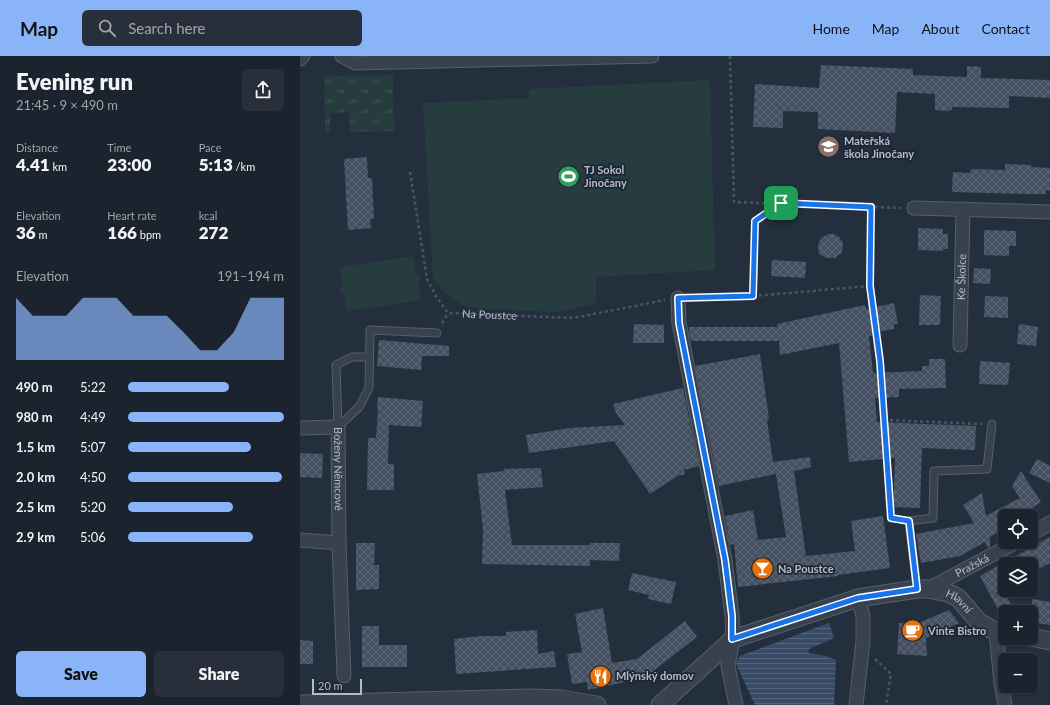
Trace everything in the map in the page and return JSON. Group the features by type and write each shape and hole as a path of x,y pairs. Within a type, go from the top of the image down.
{"street":[{"path":"300,59 303,56"},
{"path":"342,56 355,63 652,56"},
{"path":"914,208 1050,212"},
{"name":"Ke Školce","path":"960,345 963,209"},
{"path":"678,298 679,323 725,560 732,616 732,639 728,666 736,705"},
{"path":"300,428 338,427"},
{"name":"Boženy Němcové","path":"338,427 339,543 344,676"},
{"path":"1038,530 1050,523"},
{"path":"300,540 339,543"},
{"name":"Pražská","path":"922,589 1002,549"},
{"name":"Hlavní","path":"732,639 858,598 922,589 948,593 956,597 979,622 998,631"},
{"path":"856,705 863,642 863,616 858,598"},
{"path":"1038,638 1050,641"},
{"path":"660,705 732,639"},
{"path":"1000,645 1001,682 1005,705"},
{"path":"300,704 532,698 561,699 597,705"}],"lane":[{"name":"Boženy Němcové","path":"338,427 359,408 369,388 370,330 437,333"},
{"path":"338,427 336,364 352,357 369,357"},
{"path":"922,589 909,521 933,518 934,471 987,469 992,424"}],"path":[{"path":"730,56 734,202 914,208"},
{"name":"Na Poustce","path":"410,172 427,279 436,296 448,313 573,318 678,298 753,296 870,286"},
{"path":"753,296 755,221 781,203"},
{"path":"871,207 870,286 880,361 891,518 909,521"},
{"path":"884,420 992,424"},
{"path":"863,642 873,657 891,674 886,705"}],"green space":[{"path":"393,75 394,131 350,132 349,112 330,113 330,133 325,133 324,76"},
{"name":"TJ Sokol Jinočany","path":"710,80 715,270 596,277 596,303 553,312 485,309 462,305 444,292 433,277 423,103 529,98 529,89"},
{"path":"414,256 416,274 419,274 420,281 418,282 421,300 347,311 344,294 341,294 340,286 343,286 340,267"}],"water":[{"path":"829,623 834,638 809,649 808,653 826,656 836,660 834,705 755,705 736,664 740,656"}],"building":[{"path":"821,65 913,69 913,75 967,77 967,66 981,67 981,78 1050,80 1050,98 1009,96 1009,108 952,107 952,110 946,111 935,110 935,94 897,92 895,133 818,129 818,112 783,111 783,128 753,127 755,84 819,88"},
{"path":"367,157 368,178 372,178 374,219 370,219 371,228 348,230 344,159"},
{"path":"1005,164 1031,165 1031,167 1050,168 1050,191 1045,190 1046,194 952,192 953,172 970,173 971,169 1005,170"},
{"path":"918,228 943,229 943,234 948,234 948,249 943,249 943,251 918,250"},
{"path":"984,230 1016,231 1016,246 1009,246 1009,256 984,255"},
{"path":"828,234 833,234 839,237 843,243 842,252 835,258 827,258 819,254 818,246 820,240"},
{"path":"772,260 806,262 805,278 771,276"},
{"path":"974,268 991,269 990,284 973,283"},
{"path":"920,295 941,296 940,325 919,325"},
{"path":"985,296 1008,297 1008,318 984,317"},
{"path":"894,303 898,324 894,324 894,329 871,333 872,336 869,336 873,373 922,371 922,366 929,366 929,359 945,359 946,388 899,389 899,397 875,398 877,422 976,426 975,450 922,448 920,508 893,507 895,458 849,462 839,343 780,355 779,341 691,341 689,333 689,327 778,327 777,324 865,305 866,309"},
{"path":"634,324 664,325 664,343 633,343"},
{"path":"1019,324 1038,327 1036,346 1017,344"},
{"path":"379,340 449,346 449,356 422,356 421,370 377,366"},
{"path":"760,354 773,462 810,457 811,467 794,471 806,556 855,551 851,521 883,516 890,568 838,576 738,587 734,544 730,545 725,516 753,510 758,540 786,537 776,474 719,486 695,366"},
{"path":"980,361 1010,363 1008,385 979,384"},
{"path":"683,388 699,466 684,470 685,475 679,475 650,494 614,441 529,453 526,435 570,428 625,425 616,413 613,404"},
{"path":"378,397 423,401 421,427 389,425 388,464 394,464 394,490 367,490 368,438 376,438"},
{"path":"300,453 323,454 322,478 300,477"},
{"path":"1037,459 1050,466 1050,483 1029,473"},
{"path":"541,468 543,487 505,490 512,545 590,545 590,543 620,543 619,561 590,560 590,566 482,564 483,529 477,474 504,471 503,469"},
{"path":"1021,471 1041,502 1030,509 999,509 1020,498 1012,486"},
{"path":"982,493 986,516 998,510 998,532 990,537 990,547 988,548 985,542 960,556 921,563 916,534 974,523 963,505"},
{"path":"1050,537 1050,563 1038,569 1038,557 1014,557 1028,549 1038,549 1038,544"},
{"path":"356,543 375,543 374,565 379,565 379,589 356,590"},
{"path":"998,566 998,591 995,593 998,594 998,597 1007,597 1011,604 998,605 998,609 980,576"},
{"path":"632,573 676,582 671,604 648,599 649,595 628,590"},
{"path":"1032,599 1050,602 1050,625 1038,623 1038,605 1032,605"},
{"path":"603,608 612,663 637,659 685,621 697,637 648,675 628,675 629,681 588,690 587,682 572,684 567,654 582,652 575,614"},
{"path":"949,610 959,623 926,638 927,656 897,654 899,623 916,624"},
{"path":"362,626 379,626 379,645 407,645 407,667 362,667"},
{"path":"537,630 538,654 554,651 556,667 456,674 454,639 481,636 506,636 506,632"},
{"path":"300,640 313,641 313,664 300,664"}],"place":[{"name":"Mateřská škola Jinočany","path":"829,147"},
{"name":"TJ Sokol Jinočany","path":"569,176"},
{"name":"Na Poustce","path":"762,569"},
{"name":"Vinte Bistro","path":"913,631"},
{"name":"Mlýnský domov","path":"601,676"}],"route":[{"path":"781,203 871,207 870,286 880,361 891,518 909,521 917,589 858,598 732,639 732,616 725,560 679,323 678,298 753,296 755,221 781,203"}]}
